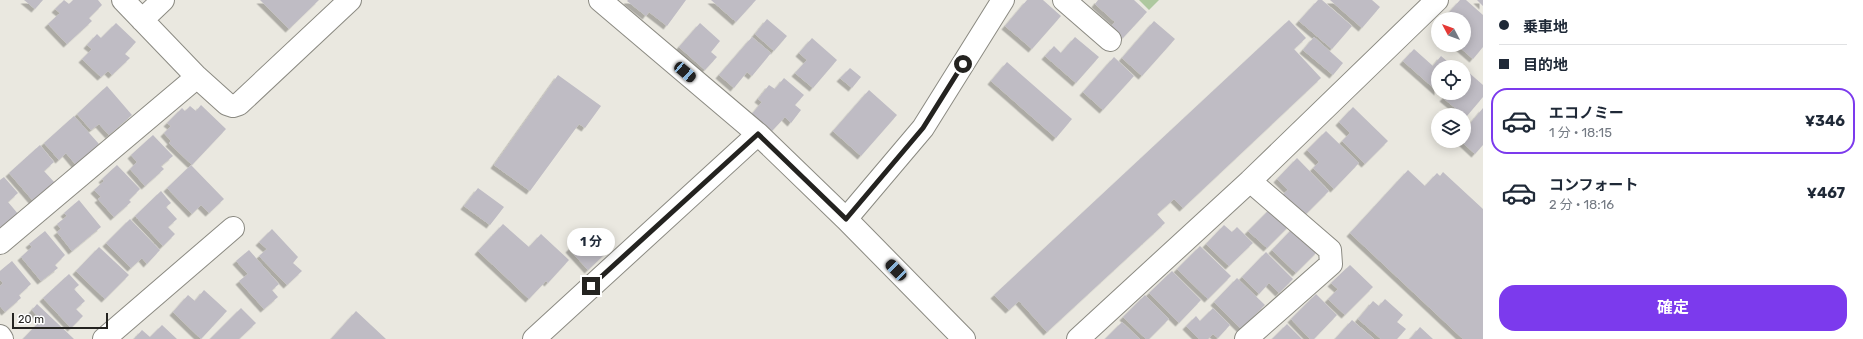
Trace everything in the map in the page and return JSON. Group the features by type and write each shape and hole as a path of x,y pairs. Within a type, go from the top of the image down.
{"street":[{"path":"123,0 197,77 227,104 233,106 239,104 350,0"},
{"path":"142,20 163,0"},
{"path":"600,0 758,134 846,219 964,339"},
{"path":"846,219 923,128 1003,0"},
{"path":"1064,0 1110,40"},
{"path":"1078,339 1250,181 1438,0"},
{"path":"0,243 197,77"},
{"path":"534,339 758,134"},
{"path":"1246,339 1331,264 1330,250 1250,181"},
{"path":"104,339 233,228"}],"green space":[{"path":"1139,0 1159,0 1149,10"}],"building":[{"path":"24,0 43,0 35,9"},
{"path":"64,0 69,4 73,0 98,0 102,5 89,18 92,21 67,44 48,24 60,13 55,9"},
{"path":"260,0 319,0 289,29"},
{"path":"686,0 667,26 649,12 646,16 627,1"},
{"path":"711,0 756,0 736,22"},
{"path":"1027,0 1043,0 1061,16 1032,49 1005,26"},
{"path":"1098,0 1134,0 1147,12 1123,38 1111,26 1115,22 1095,4"},
{"path":"1318,0 1322,0 1352,26 1332,49 1299,21"},
{"path":"1330,0 1372,0 1380,7 1362,28"},
{"path":"1460,0 1466,0 1483,15 1483,47 1473,59 1465,52 1471,52 1471,12 1449,12"},
{"path":"1477,0 1483,0 1483,6"},
{"path":"767,19 787,36 774,51 755,34"},
{"path":"1289,20 1306,38 1294,49 1321,78 1183,208 1174,199 1157,214 1165,223 1047,332 1019,301 1009,310 994,295"},
{"path":"1154,21 1175,39 1142,76 1122,58"},
{"path":"116,23 136,42 125,54 130,58 112,75 108,71 101,77 82,59 92,49 87,45 97,34 101,38"},
{"path":"700,23 720,41 711,52 717,57 705,70 679,47"},
{"path":"752,37 771,53 752,76 747,72 734,88 719,75"},
{"path":"1075,37 1099,57 1076,83 1045,56 1054,46 1061,53"},
{"path":"1314,37 1343,63 1333,75 1303,50"},
{"path":"812,38 837,60 813,88 795,73 807,60 799,53"},
{"path":"1414,49 1431,64 1431,86 1403,61"},
{"path":"1441,56 1446,60 1438,60"},
{"path":"1114,57 1134,76 1103,110 1083,92"},
{"path":"1007,62 1072,119 1056,138 991,81"},
{"path":"850,68 861,77 852,88 840,78"},
{"path":"1471,74 1483,85 1483,97 1471,111 1471,108 1455,108 1445,100 1471,100"},
{"path":"558,75 601,106 585,128 579,124 530,191 494,165"},
{"path":"784,78 804,95 795,105 801,110 791,123 785,117 772,131 752,114 762,102 758,99 769,85 775,89"},
{"path":"107,86 132,115 109,135 99,124 91,130 77,114"},
{"path":"869,90 897,115 861,156 833,131"},
{"path":"201,105 226,129 192,165 169,143 171,141 164,133 171,126 167,123 182,108 185,111 190,106 196,111"},
{"path":"1353,107 1388,141 1365,164 1342,141 1350,133 1339,122"},
{"path":"1483,108 1483,145 1475,154 1469,148 1471,148 1471,123"},
{"path":"74,116 99,144 76,165 66,153 59,160 44,143"},
{"path":"1326,131 1359,163 1334,189 1313,168 1319,162 1307,150"},
{"path":"153,135 173,156 161,166 164,169 145,186 130,169 137,162 131,155"},
{"path":"40,145 54,162 44,171 55,183 34,202 9,173"},
{"path":"1297,158 1329,191 1303,217 1281,196 1288,190 1277,179"},
{"path":"117,165 140,189 129,200 131,202 114,217 98,199 101,197 94,190 104,181 102,179"},
{"path":"191,165 224,199 209,213 201,205 192,214 167,188"},
{"path":"1408,170 1425,186 1437,173 1440,176 1443,172 1483,209 1483,339 1463,339 1350,233"},
{"path":"4,177 18,193 8,202 19,215 0,232 0,180"},
{"path":"478,188 504,207 490,225 464,206"},
{"path":"161,191 171,203 166,207 177,219 168,227 175,234 163,246 135,216"},
{"path":"79,200 101,227 72,251 57,232 61,229 57,224 67,216 64,213"},
{"path":"1272,207 1290,225 1267,248 1248,231"},
{"path":"130,219 160,250 147,264 142,258 131,268 106,243"},
{"path":"503,224 529,247 541,234 569,260 548,283 546,281 529,299 478,251"},
{"path":"1224,225 1232,232 1237,227 1253,243 1229,266 1206,244"},
{"path":"1294,227 1318,251 1296,273 1272,250"},
{"path":"272,229 298,257 293,263 302,271 287,285 259,256 267,249 259,242"},
{"path":"589,230 608,251 588,270 569,249"},
{"path":"45,231 65,255 55,265 58,268 41,281 21,257 32,247 29,244"},
{"path":"1200,246 1231,276 1208,299 1177,269"},
{"path":"99,247 129,275 105,299 76,271"},
{"path":"249,250 279,284 272,290 278,297 264,309 239,281 248,274 236,261"},
{"path":"1266,252 1293,279 1279,293 1269,283 1259,294 1242,277"},
{"path":"12,261 31,284 19,295 21,298 5,312 0,306 0,286 3,283 0,280 0,271"},
{"path":"1350,265 1373,287 1345,315 1328,299 1338,289 1331,283"},
{"path":"1172,271 1201,300 1179,323 1149,293"},
{"path":"69,274 79,285 74,289 85,301 76,309 83,316 71,328 43,298"},
{"path":"1237,278 1265,305 1241,329 1214,302"},
{"path":"204,290 227,311 201,339 173,312 188,295 195,301"},
{"path":"1316,294 1337,315 1314,339 1310,339 1291,319"},
{"path":"1145,295 1169,319 1149,339 1146,339 1123,317"},
{"path":"1385,299 1403,315 1397,322 1406,329 1397,339 1381,339 1358,319 1373,301 1379,306"},
{"path":"37,304 74,339 23,339 41,320 32,310"},
{"path":"241,308 256,323 239,339 210,339"},
{"path":"1213,308 1230,325 1218,338 1213,334 1208,339 1199,339 1186,326 1196,316 1200,321"},
{"path":"356,311 386,339 331,339"},
{"path":"1352,320 1374,339 1335,339"},
{"path":"1122,322 1140,339 1105,339"},
{"path":"1287,324 1302,339 1272,339"},
{"path":"162,325 177,339 134,339 142,330 150,337"},
{"path":"1420,327 1433,339 1410,339"}],"route":[{"path":"591,286 758,134 846,219 923,128 963,64"}]}
